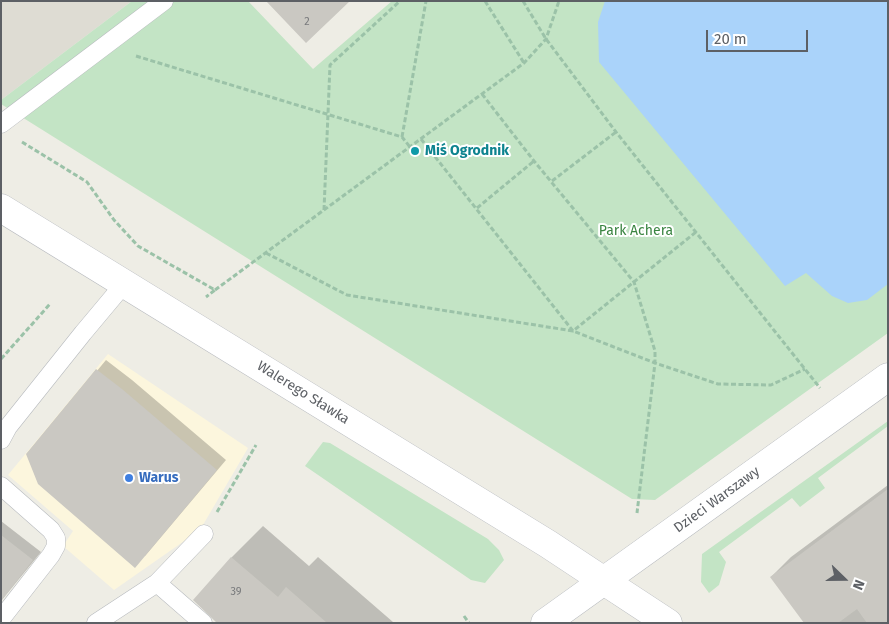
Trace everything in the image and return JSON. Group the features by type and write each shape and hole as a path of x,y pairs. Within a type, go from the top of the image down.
{"street":[{"name":"Walerego Sławka","path":"1,208 548,544 668,623"},
{"name":"Dzieci Warszawy","path":"545,623 888,377"}],"lane":[{"path":"1,124 164,1"},
{"path":"1,440 15,419 124,284"},
{"path":"1,486 51,530 56,538 56,546 1,619"},
{"path":"96,623 157,583 204,534"},
{"path":"157,583 204,623"}],"path":[{"path":"324,210 330,65 400,1"},
{"path":"402,137 426,1"},
{"path":"485,1 524,62"},
{"path":"524,1 546,39 616,132 820,389"},
{"path":"179,317 524,62 546,39 559,1"},
{"path":"104,46 402,137 410,146"},
{"path":"482,94 534,161 634,282 655,351 637,513"},
{"path":"552,181 616,132"},
{"path":"421,138 573,331"},
{"path":"17,139 87,182 114,220 138,246 215,290"},
{"path":"476,208 534,161"},
{"path":"573,331 696,232"},
{"path":"266,253 347,295 573,331 655,363 718,384 771,385 805,369"},
{"path":"1,359 50,304"},
{"path":"204,534 256,446"},
{"path":"464,616 469,623"}],"shaded area":[{"path":"1,1 132,1 1,100"},
{"path":"108,354 248,448 200,530 114,590 63,546 73,531 8,475"}],"green space":[{"name":"Park Achera","path":"132,1 248,1 313,69 392,1 888,1 888,333 655,500 632,499 1,104 1,100"},
{"path":"888,421 888,426 818,478 825,488 800,507 792,498 719,552 726,562 719,585 709,593 701,582 702,554"},
{"path":"323,442 330,443 488,539 499,550 504,560 485,583 471,580 305,466"}],"water":[{"path":"605,1 888,1 888,284 867,300 848,303 832,296 806,273 785,286 599,62 598,22"}],"building":[{"path":"266,1 350,1 306,43"},
{"name":"Warus","path":"96,369 217,470 135,568 38,484 26,454"},
{"path":"888,489 888,623 867,623 857,609 838,623 804,623 770,577"},
{"path":"1,535 33,560 1,601"},
{"path":"231,557 278,597 286,587 327,623 217,623 193,600"}],"place":[{"name":"Miś Ogrodnik","path":"415,151"},
{"name":"Warus","path":"129,478"}]}
